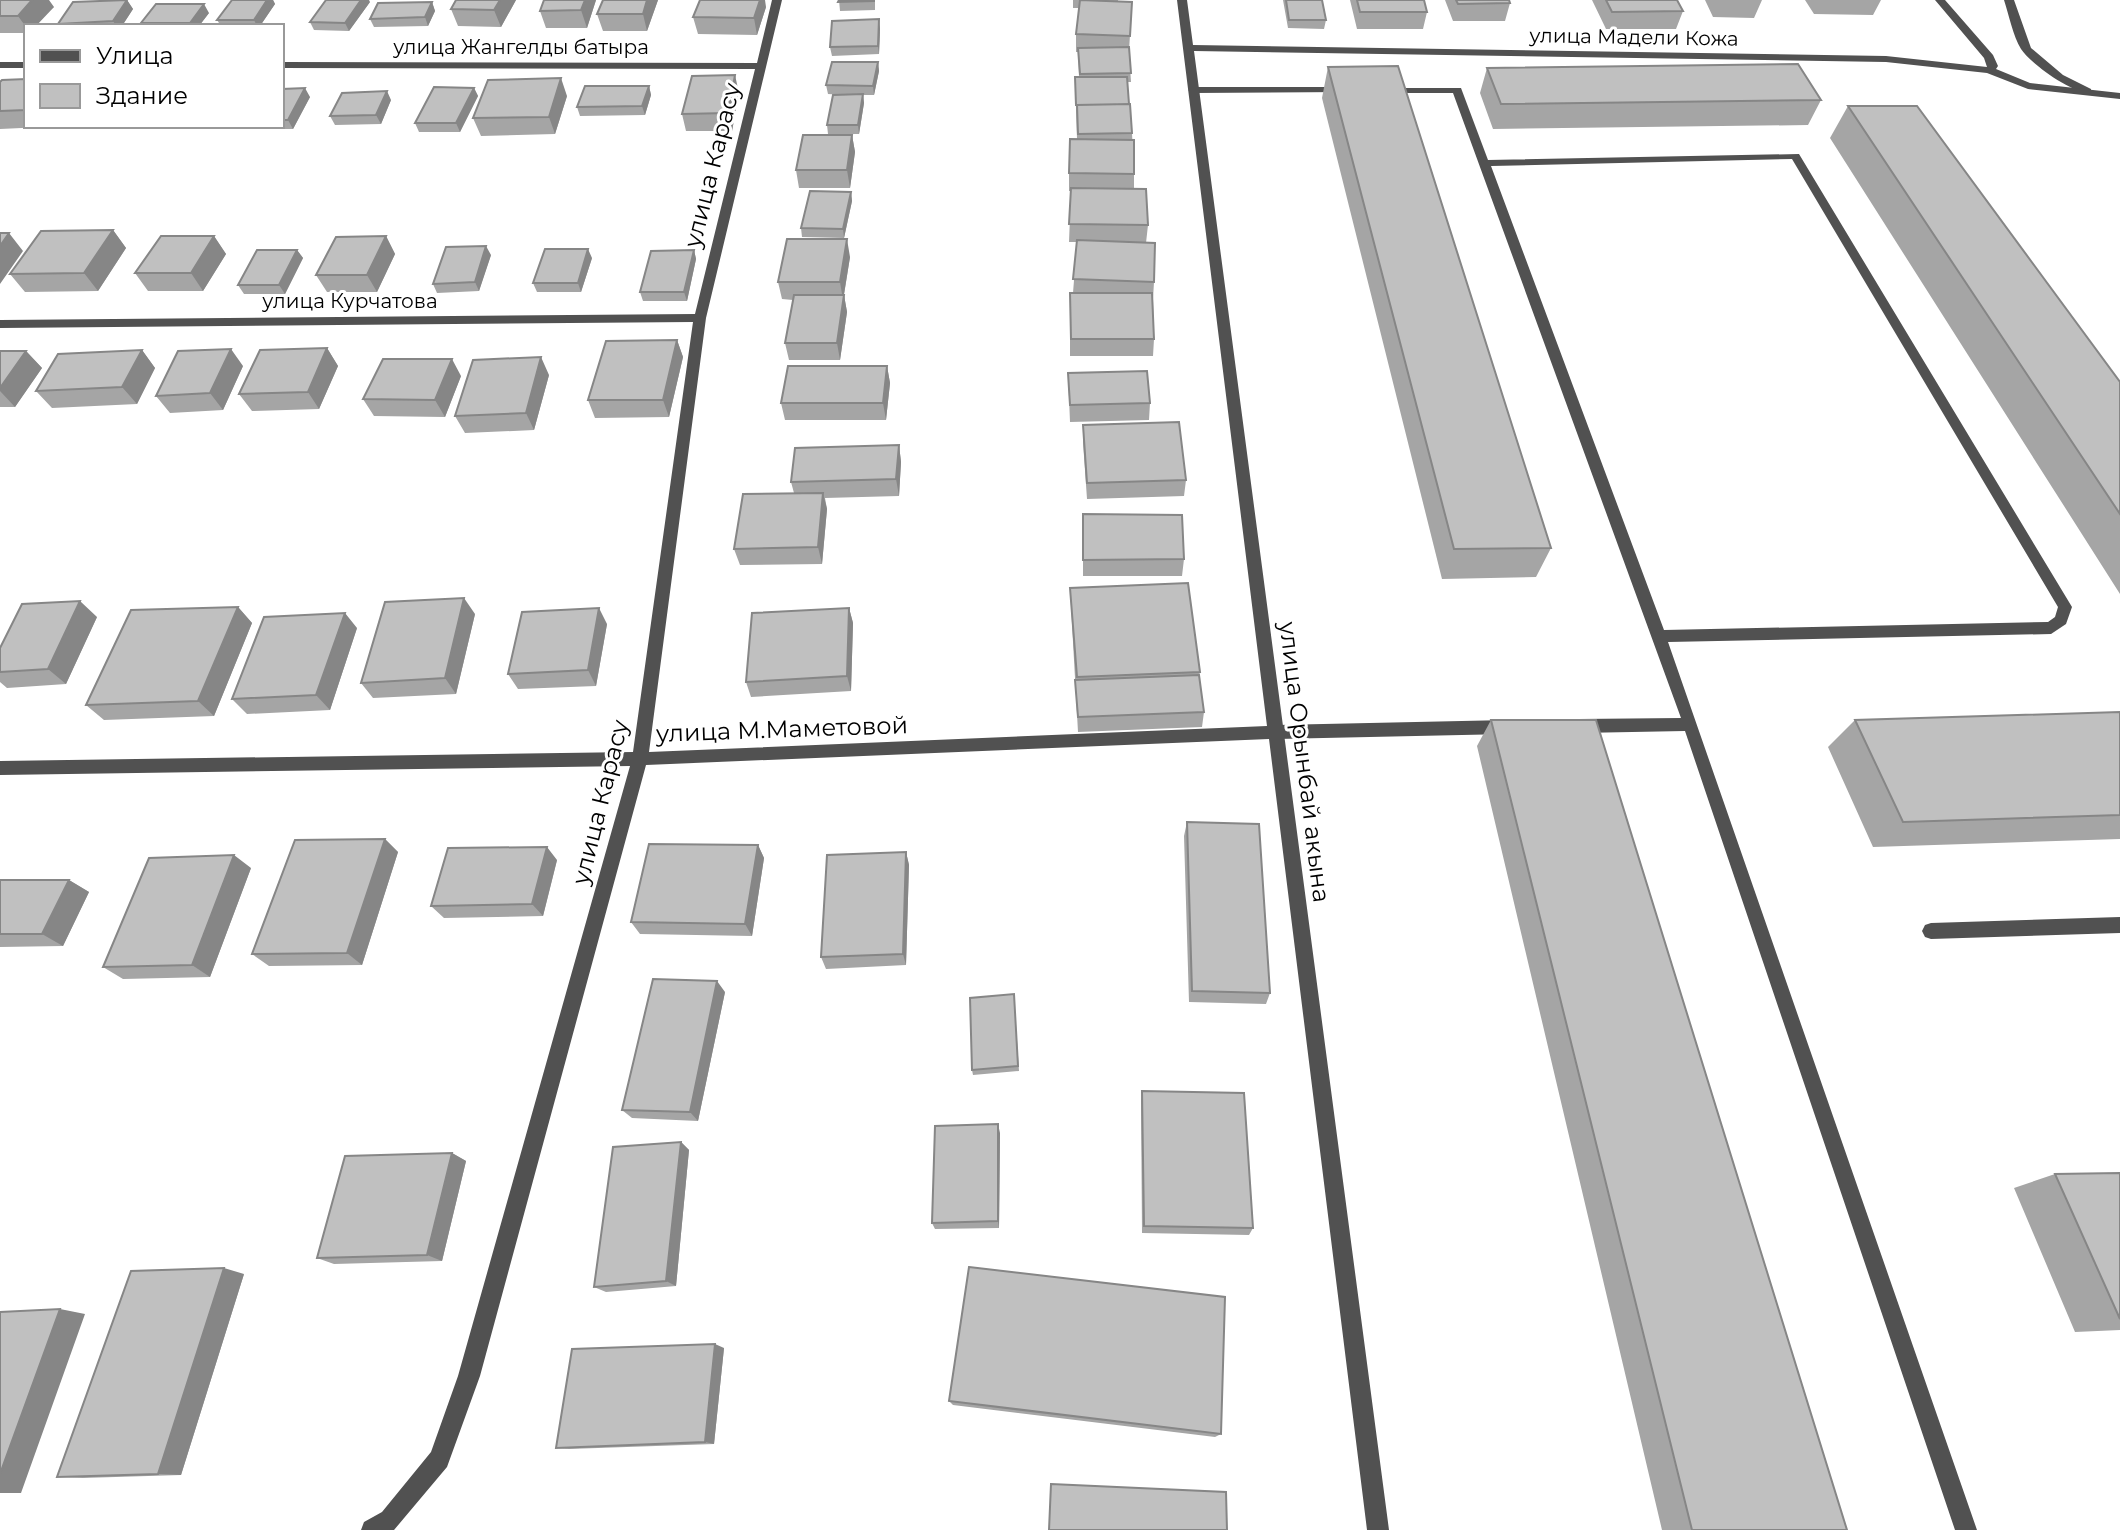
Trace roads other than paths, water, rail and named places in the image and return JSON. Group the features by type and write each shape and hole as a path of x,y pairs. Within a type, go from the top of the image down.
{"street":[{"name":"улица Карасу","path":"372,1530 390,1520 439,1459 469,1376 640,759 700,318 777,0"},
{"name":"улица Орынбай акына","path":"1182,0 1378,1530"},
{"path":"1940,0 1989,57 1993,66 1989,70"},
{"path":"2009,0 2026,49 2059,77 2087,91"},
{"name":"улица Мадели Кожа","path":"1188,48 1886,59 1989,70 2028,86 2120,96"},
{"path":"0,65 24,65"},
{"name":"улица Жангелды батыра","path":"284,65 761,66"},
{"path":"1193,90 1364,90"},
{"path":"1379,90 1457,90 1691,724 1966,1530"},
{"path":"1483,163 1795,156 2065,607 2061,620 2051,628 1658,636"},
{"name":"улица Курчатова","path":"0,324 700,318"},
{"path":"1564,726 1691,724"},
{"name":"улица М.Маметовой","path":"0,768 640,759 1277,732 1532,727"},
{"path":"1931,931 2120,925"}]}
